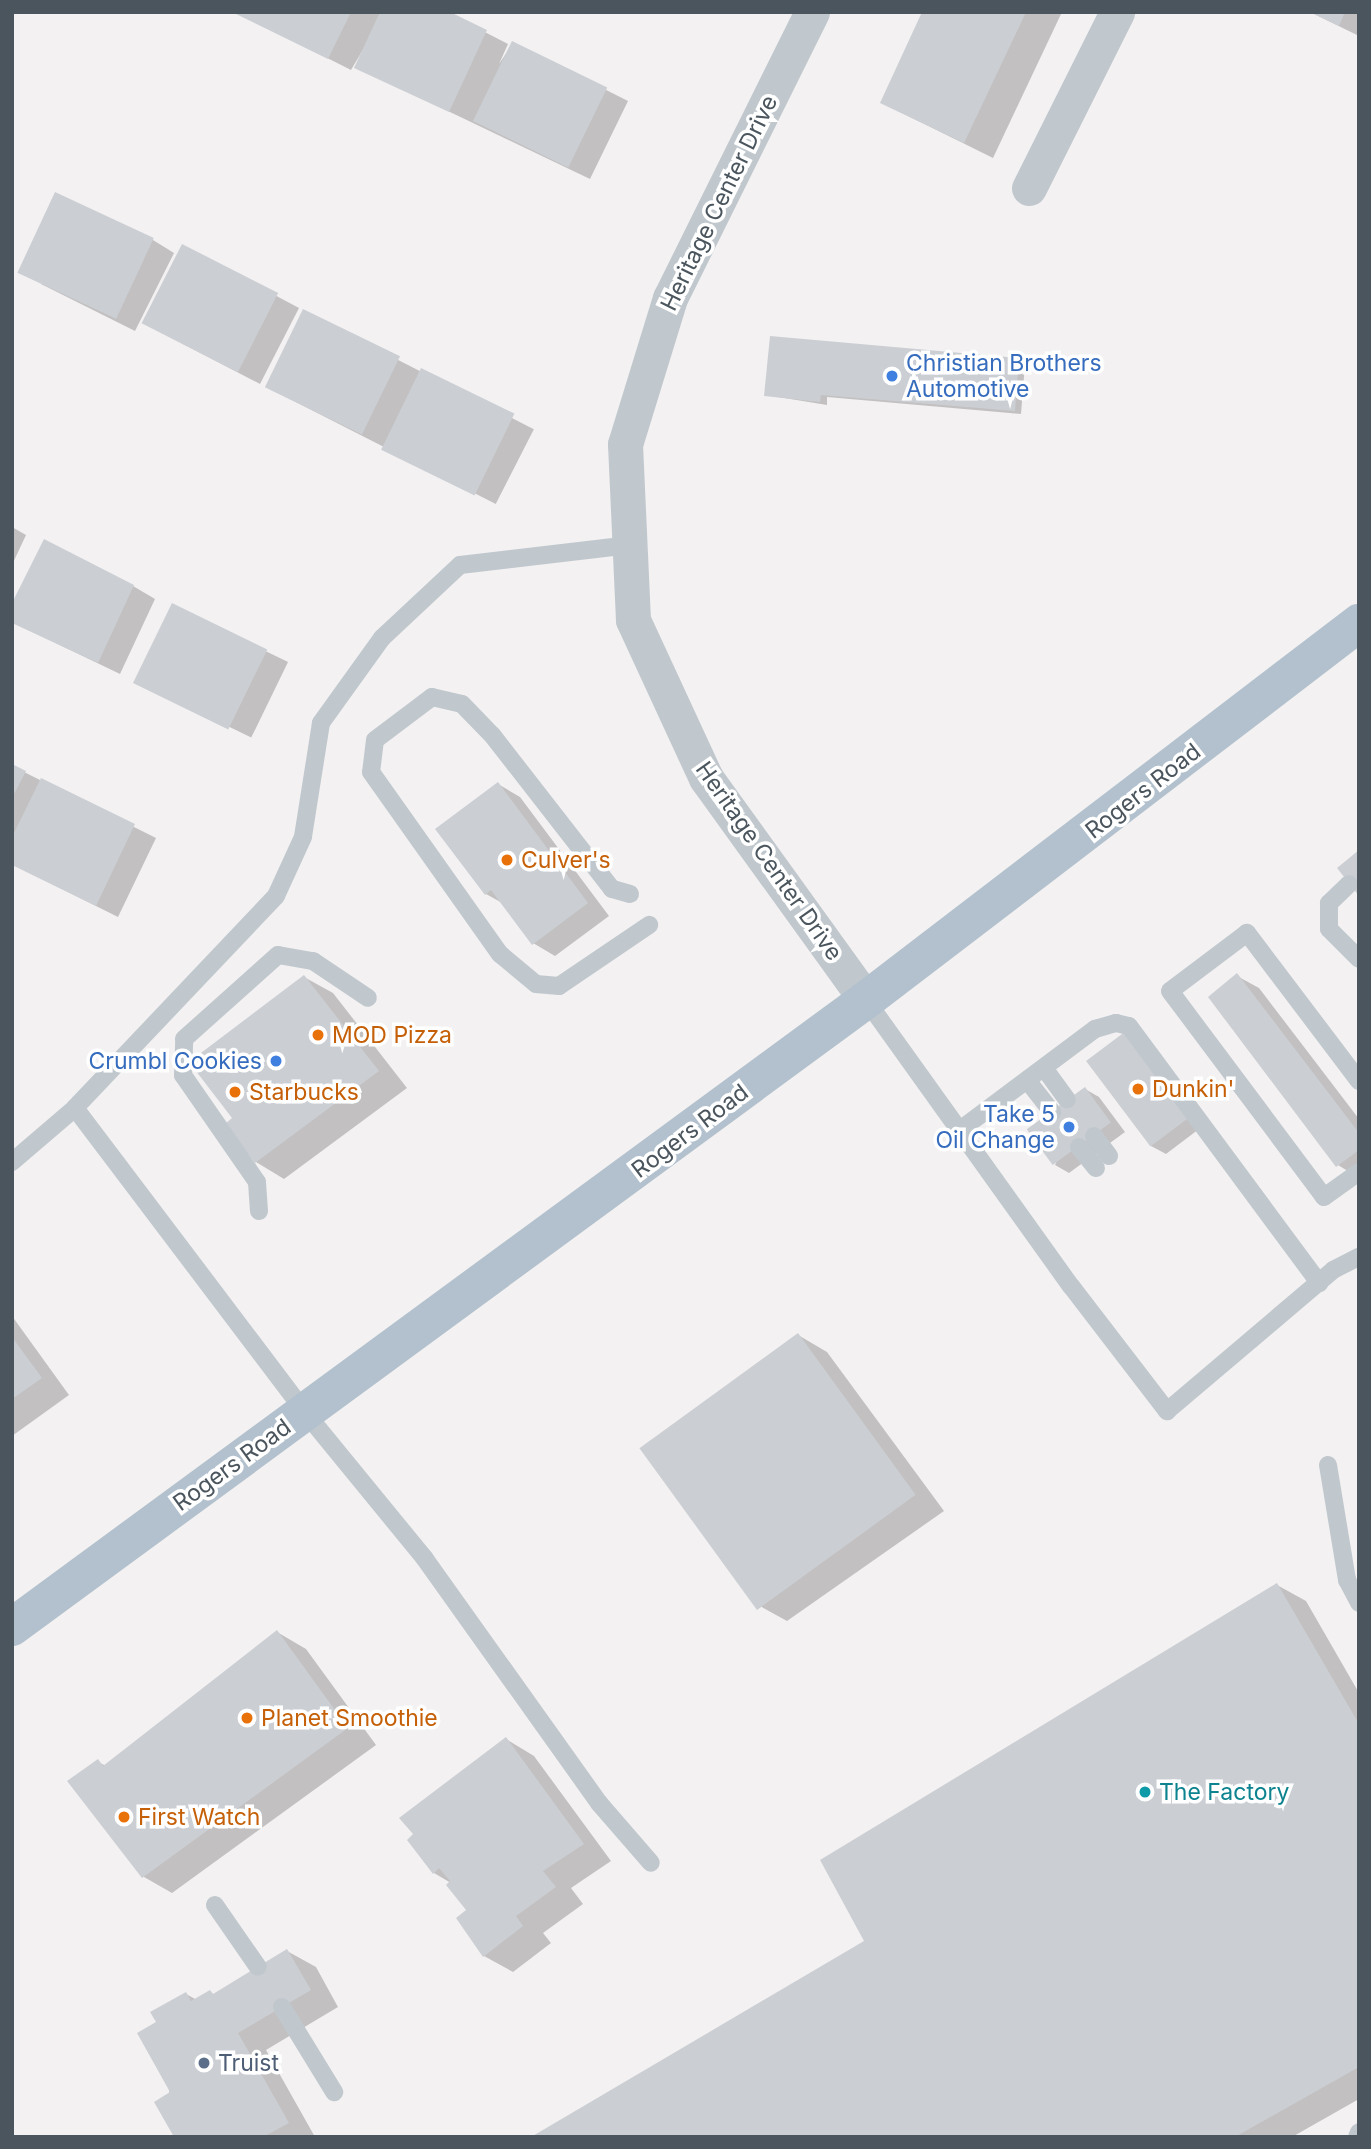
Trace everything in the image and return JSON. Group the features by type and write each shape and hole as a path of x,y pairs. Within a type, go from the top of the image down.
{"main road":[{"name":"Rogers Road","path":"12,1627 866,1000 1359,624"}],"street":[{"name":"Heritage Center Drive","path":"812,12 670,298 625,444 633,620 706,778 866,1000"},
{"path":"1029,188 1117,12"}],"lane":[{"path":"12,1162 75,1108 276,896 303,837 321,723 382,638 460,565 630,545"},
{"path":"630,894 611,889 492,734 462,704 432,697 374,740 371,772 500,954 536,984 559,986 649,925"},
{"path":"1349,884 1329,903 1329,929 1359,959"},
{"path":"1359,1081 1247,933 1170,991 1324,1197 1359,1172"},
{"path":"259,1211 257,1182 183,1075 184,1039 278,955 313,961 368,998"},
{"path":"866,1000 1167,1411 1319,1283 1359,1257"},
{"path":"960,1130 1095,1029 1116,1023 1129,1026 1319,1283"},
{"path":"1044,1068 1067,1100"},
{"path":"1027,1080 1052,1112"},
{"path":"75,1108 304,1411 425,1559 598,1803 651,1863"},
{"path":"1079,1147 1102,1162 1094,1136"},
{"path":"1328,1465 1347,1580 1359,1604"},
{"path":"215,1905 258,1967"},
{"path":"282,2007 334,2092"}],"building":[{"path":"232,12 351,12 328,59"},
{"path":"380,12 450,12 487,30 449,112 354,68"},
{"path":"922,12 1026,12 964,143 880,103"},
{"path":"1310,12 1345,12 1339,26"},
{"path":"512,41 607,87 568,167 473,121"},
{"path":"55,192 154,238 116,319 17,273"},
{"path":"182,244 278,293 238,372 142,323"},
{"path":"303,309 400,356 362,435 265,387"},
{"name":"Christian Brothers Automotive","path":"770,336 1019,358 1015,411 821,395 820,402 764,396"},
{"path":"421,368 514,414 475,495 381,450"},
{"path":"44,539 134,585 98,663 12,623 12,603"},
{"path":"172,603 267,649 228,729 133,683"},
{"path":"12,764 26,771 12,798"},
{"path":"41,778 135,824 96,906 12,865 12,837"},
{"name":"Culver's","path":"498,782 588,903 532,945 491,890 485,895 435,829"},
{"path":"1359,850 1359,896 1337,868"},
{"path":"1237,973 1359,1133 1359,1150 1336,1167 1208,997"},
{"path":"304,975 379,1071 255,1163 225,1124 232,1118 189,1062"},
{"name":"Dunkin'","path":"1126,1031 1190,1116 1150,1147 1086,1061"},
{"name":"Take 5 Oil Change","path":"1085,1087 1111,1123 1053,1165 1027,1129"},
{"path":"798,1333 916,1495 757,1610 639,1448"},
{"path":"12,1337 42,1378 12,1399"},
{"name":"The Factory","path":"1277,1583 1359,1724 1359,2067 1235,2137 531,2137 864,1941 820,1860"},
{"path":"277,1630 348,1728 142,1878 67,1781 98,1759 103,1766"},
{"path":"506,1737 584,1844 543,1871 556,1887 516,1916 523,1926 483,1957 456,1918 466,1910 446,1885 450,1881 439,1868 433,1874 407,1840 413,1834 399,1818"},
{"name":"Truist","path":"287,1949 311,1990 238,2033 289,2123 263,2137 174,2137 154,2102 170,2092 137,2033 156,2022 150,2012 186,1992 191,2001 210,1990 213,1994"}],"place":[{"name":"Christian Brothers Automotive","path":"892,376"},
{"name":"Culver's","path":"507,860"},
{"name":"MOD Pizza","path":"318,1035"},
{"name":"Crumbl Cookies","path":"276,1061"},
{"name":"Dunkin'","path":"1138,1089"},
{"name":"Starbucks","path":"235,1092"},
{"name":"Take 5 Oil Change","path":"1069,1127"},
{"name":"Planet Smoothie","path":"247,1718"},
{"name":"The Factory","path":"1145,1792"},
{"name":"First Watch","path":"124,1817"},
{"name":"Truist","path":"204,2063"}]}
